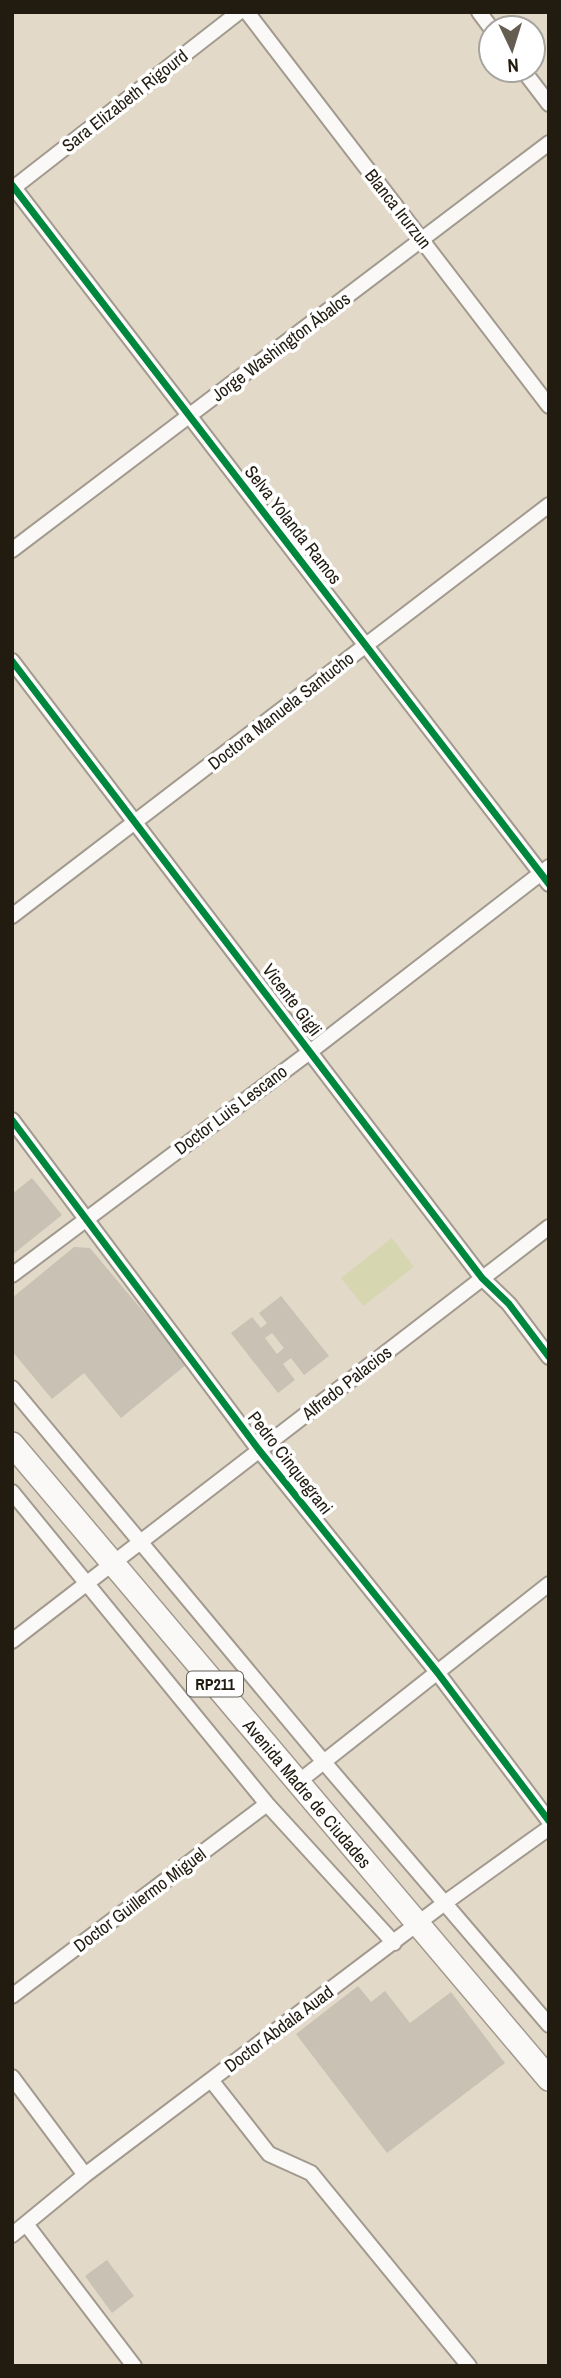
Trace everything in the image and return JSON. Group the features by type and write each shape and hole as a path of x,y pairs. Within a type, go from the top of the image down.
{"main road":[{"name":"Avenida Madre de Ciudades","path":"12,1444 549,2079"}],"street":[{"name":"Sara Elizabeth Rigourd","path":"13,187 239,12"},
{"name":"Blanca Irurzun","path":"247,12 549,406"},
{"path":"534,84 549,104"},
{"name":"Jorge Washington Ábalos","path":"12,550 549,143"},
{"name":"Selva Yolanda Ramos","path":"13,187 546,875"},
{"name":"Doctora Manuela Santucho","path":"12,916 549,505"},
{"name":"Vicente Gigli","path":"12,660 482,1278 509,1304 549,1357"},
{"name":"Doctor Luis Lescano","path":"12,1275 546,875"},
{"name":"Pedro Cinquegrani","path":"12,1120 259,1450 437,1672 549,1821"},
{"name":"Alfredo Palacios","path":"12,1641 549,1227"},
{"path":"12,1388 323,1761 549,2025"},
{"path":"12,1492 267,1804 394,1944"},
{"path":"297,1783 549,1584"},
{"name":"Doctor Guillermo Miguel","path":"12,1996 267,1804"},
{"name":"Doctor Abdala Auad","path":"12,2235 85,2175 394,1944 446,1902 549,1828"},
{"path":"12,2077 85,2175"},
{"path":"211,2080 270,2154 311,2173 469,2366"},
{"path":"26,2224 134,2366"}],"green space":[{"path":"392,1238 414,1267 363,1306 341,1278"}],"building":[{"path":"32,1178 62,1215 12,1255 12,1194"},
{"path":"74,1247 90,1248 187,1364 121,1418 84,1373 52,1399 12,1351 12,1298"},
{"path":"281,1296 329,1356 304,1375 291,1358 283,1364 295,1380 278,1393 231,1333 252,1317 261,1328 267,1323 259,1313","holes":["272,1333 284,1348 277,1354 265,1338"]},
{"path":"358,1986 371,2002 385,1991 410,2023 451,1992 505,2063 387,2153 296,2034"},
{"path":"107,2260 134,2296 112,2313 85,2276"}],"cycle path":[{"path":"12,185 549,884"},
{"path":"12,661 482,1278 509,1304 549,1357"},
{"path":"12,1120 259,1450 437,1672 549,1821"}]}
